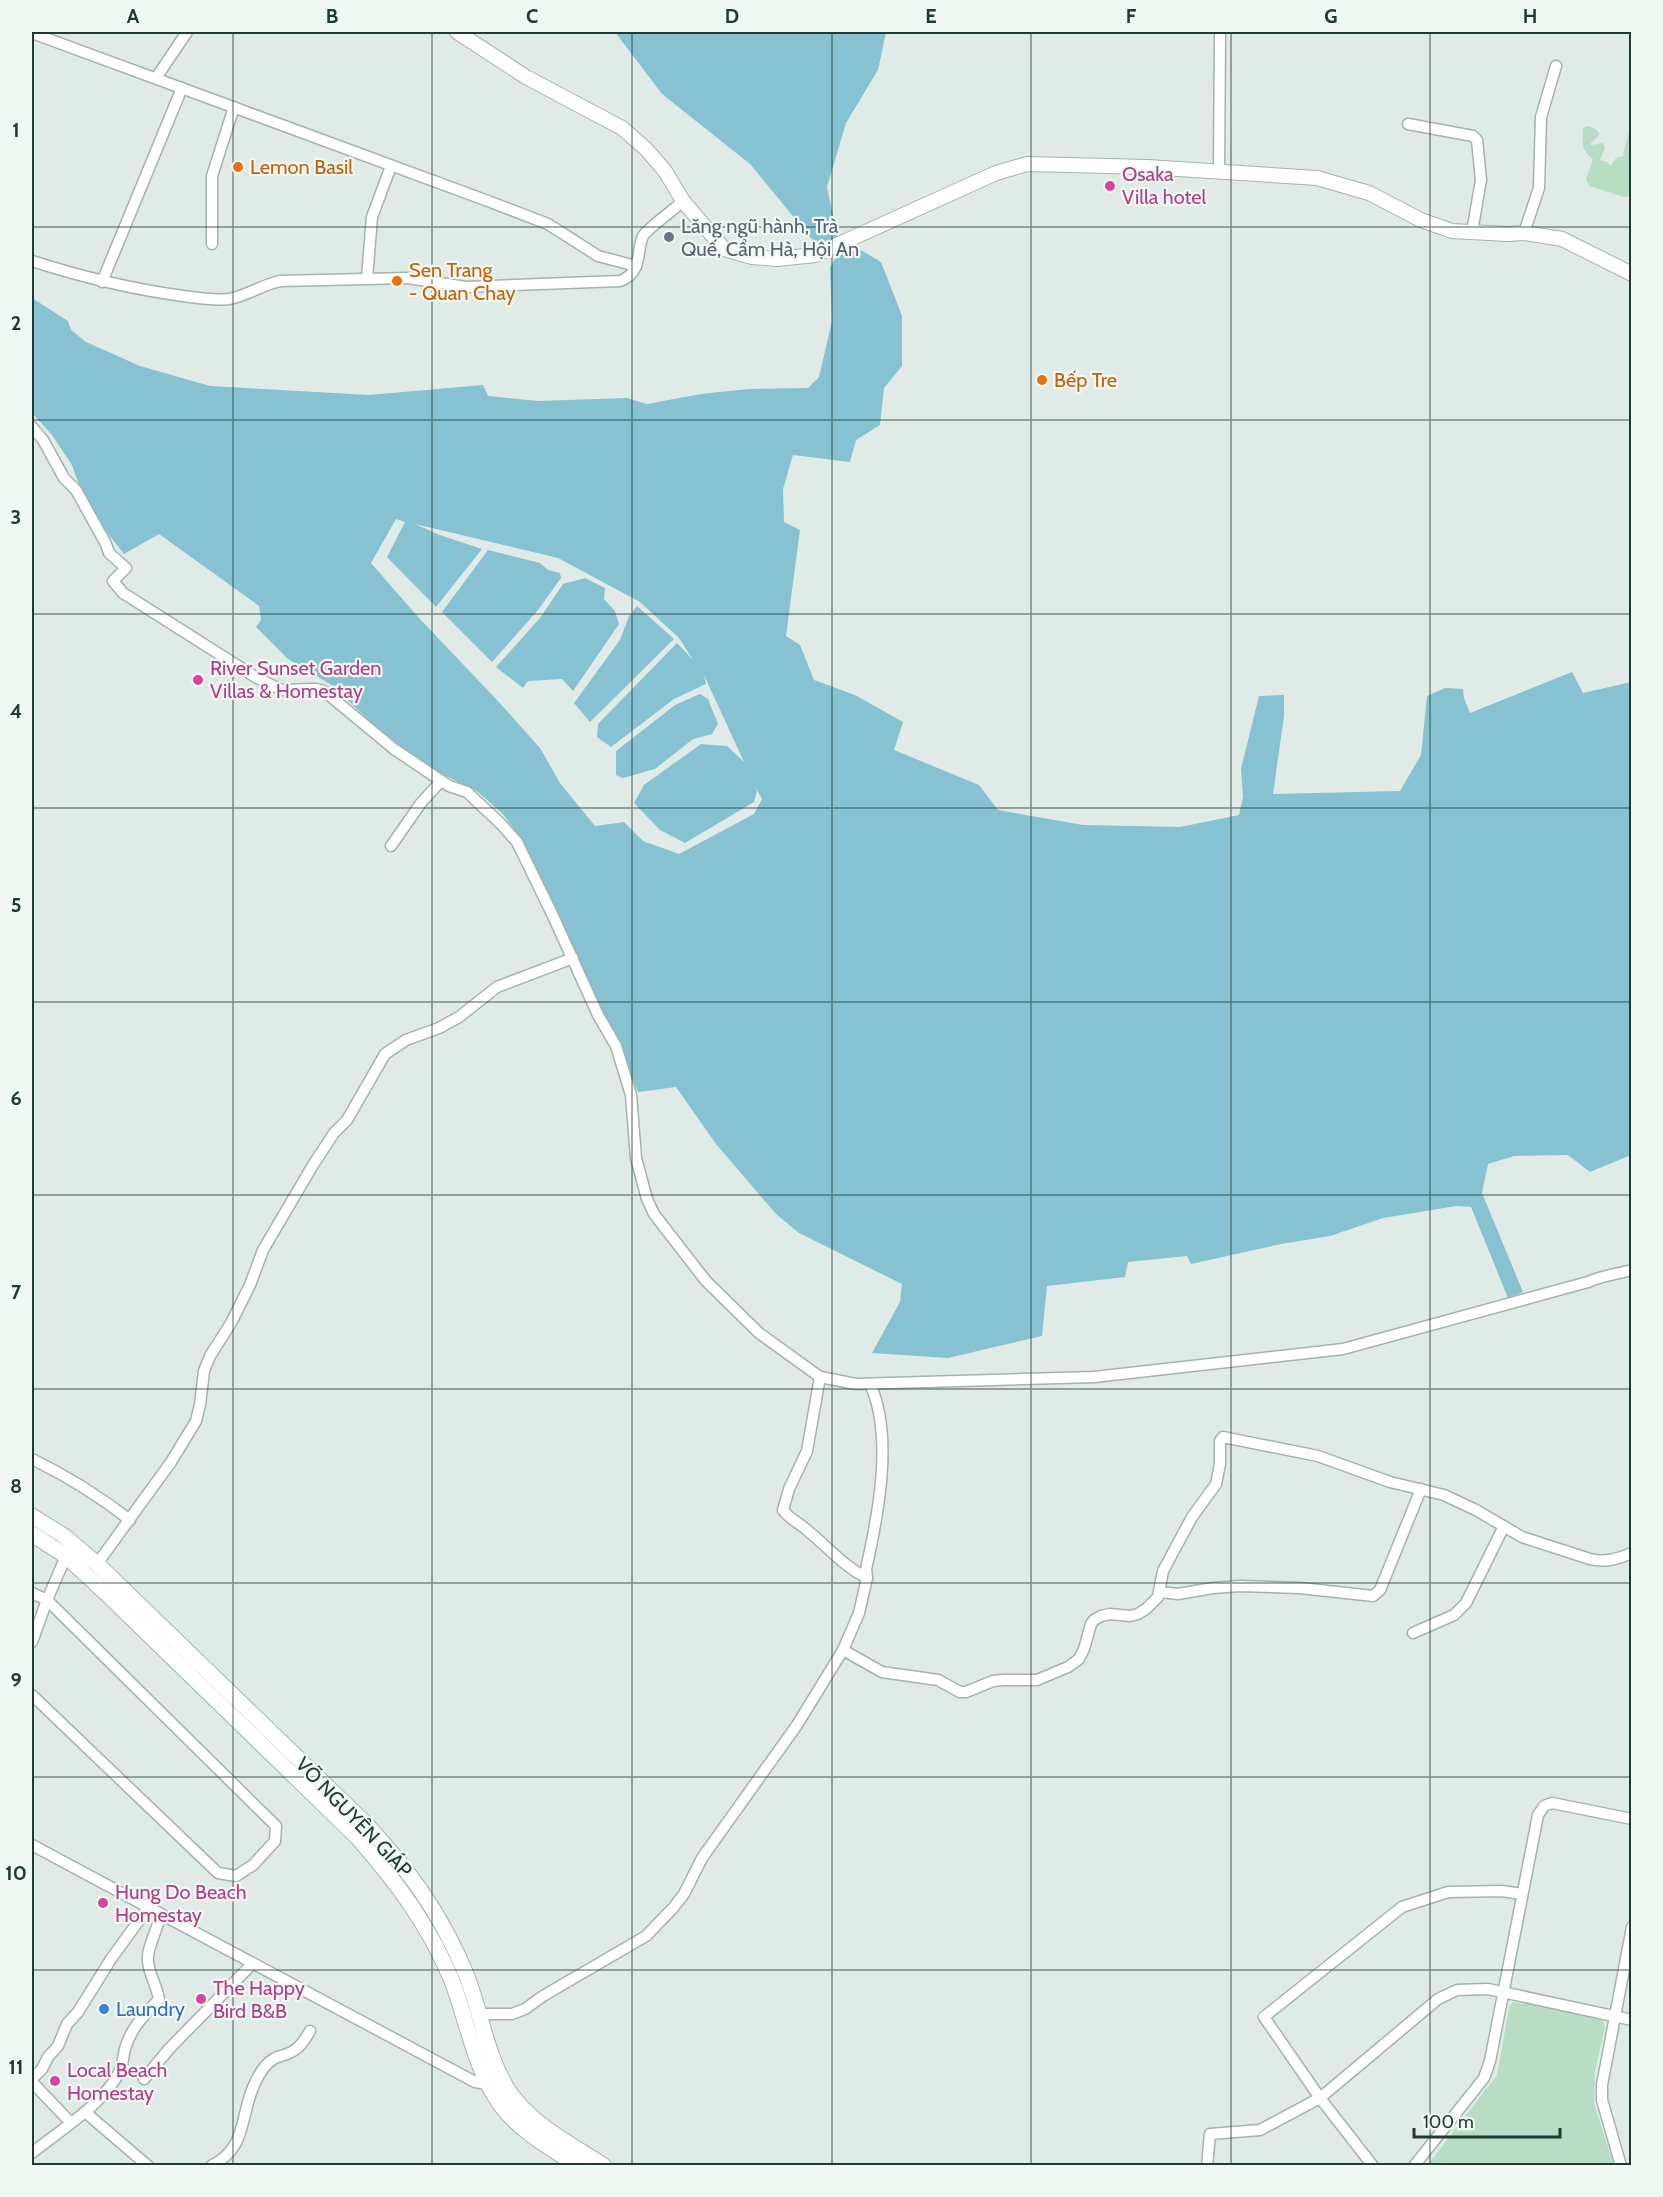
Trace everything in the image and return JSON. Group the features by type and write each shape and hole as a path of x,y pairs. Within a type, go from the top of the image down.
{"main road":[{"name":"VÕ NGUYÊN GIÁP","path":"32,1516 70,1551 109,1596 340,1820 386,1870 408,1898 450,1978 487,2084 501,2106 535,2138 578,2166"},
{"name":"VÕ NGUYÊN GIÁP","path":"32,1534 97,1564 366,1824 403,1865 437,1915 466,1975 490,2049 508,2090 525,2110 545,2127 604,2166"}],"street":[{"path":"156,78 187,32"},
{"path":"457,32 526,77 622,128 665,171 683,201 724,249 752,257 777,259 815,255 996,173 1027,164 1147,167 1317,178 1369,193 1434,225 1452,231 1524,233 1562,239 1632,274"},
{"path":"1219,171 1220,32"},
{"path":"32,33 548,224 598,256 636,266"},
{"path":"1524,233 1539,188 1541,117 1556,66"},
{"path":"102,282 182,88"},
{"path":"212,244 212,176 234,107"},
{"path":"1408,123 1473,136 1477,140 1481,180 1473,232"},
{"path":"367,278 372,217 383,184 392,166"},
{"path":"32,261 140,291 196,298 228,299 265,284 280,281 408,278 466,287 620,281 626,278 636,266 643,236 683,201"},
{"path":"32,427 43,440 64,478 76,490 109,553 126,568 113,581 123,593 257,678 282,690 324,691 394,749 441,781 467,792 517,842 624,1068 632,1095 636,1158 647,1199 654,1214 705,1281 718,1294 759,1333 820,1377 870,1384 1094,1377 1343,1349 1632,1270"},
{"path":"391,846 421,803 441,781"},
{"path":"97,1564 171,1462 196,1421 204,1371 210,1356 236,1314 263,1250 319,1156 351,1113 385,1054 406,1040 439,1028 459,1017 497,987 573,958"},
{"path":"820,1377 807,1451 789,1489 783,1510 839,1560 867,1578"},
{"path":"480,2014 512,2014 525,2009 570,1980 629,1947 646,1936 659,1923 684,1894 702,1858 796,1725 843,1650 859,1613 878,1515 882,1466 879,1407 870,1384"},
{"path":"843,1650 882,1672 938,1680 960,1692 966,1692 993,1681 1037,1680 1068,1667 1079,1659 1084,1650 1094,1620 1110,1614 1130,1616 1138,1614 1153,1603 1160,1592 1163,1571 1192,1517 1216,1484 1222,1437 1318,1456 1390,1482 1444,1495 1476,1510 1522,1537 1600,1562 1632,1553"},
{"path":"32,1459 66,1475 101,1497 130,1520"},
{"path":"1160,1592 1178,1594 1213,1587 1240,1586 1300,1588 1372,1596 1380,1590 1421,1489"},
{"path":"1413,1633 1454,1615 1467,1603 1504,1526"},
{"path":"32,1642 47,1600 70,1551"},
{"path":"32,1593 47,1600 276,1826 275,1841 267,1852 241,1874 228,1876 218,1873 32,1695"},
{"path":"1414,2166 1484,2078 1490,2061 1538,1815 1544,1806 1552,1803 1632,1819"},
{"path":"32,1845 475,2082 487,2084"},
{"path":"1373,2166 1320,2098 1264,2017 1401,1907 1448,1892 1502,1891 1522,1894"},
{"path":"70,2122 32,2080 58,2046 67,2024 78,2012 111,1959 148,1908"},
{"path":"32,2153 85,2112 106,2090 120,2070 125,2049 136,2024 159,1999 147,1955 157,1932 161,1914"},
{"path":"1621,2166 1602,2100 1602,2085 1613,2016 1632,1927"},
{"path":"144,2079 169,2049 252,1964"},
{"path":"1207,2166 1210,2134 1260,2130 1320,2098 1438,1999 1457,1990 1488,1989 1632,2020"},
{"path":"211,2166 236,2146 254,2084 268,2063 298,2048 310,2031"},
{"path":"85,2112 148,2166"}],"green space":[{"path":"1631,125 1630,196 1624,197 1589,186 1586,179 1593,159 1584,149 1583,128 1588,126 1596,129 1600,134 1591,145 1603,143 1605,148 1600,160 1611,166 1616,158 1626,155 1623,154"},
{"path":"1513,2002 1602,2019 1605,2027 1595,2071 1594,2104 1614,2165 1427,2166 1497,2075 1509,2008"}],"water":[{"path":"615,32 886,32 878,70 846,123 827,187 839,244 815,243 750,164 662,94"},
{"path":"859,249 881,262 902,316 902,366 884,388 880,425 856,440 850,462 793,455 783,489 784,522 800,530 786,636 800,645 814,680 855,695 903,722 894,750 979,785 998,810 1083,825 1180,827 1239,815 1243,797 1241,769 1259,696 1284,695 1284,716 1273,794 1400,791 1421,755 1427,696 1445,688 1463,689 1470,713 1572,672 1583,693 1631,682 1631,1155 1590,1172 1568,1155 1514,1156 1488,1164 1482,1193 1523,1292 1508,1298 1471,1207 1456,1206 1383,1218 1330,1236 1281,1244 1191,1264 1187,1256 1128,1262 1125,1277 1047,1286 1042,1336 948,1358 872,1353 900,1302 902,1284 799,1233 776,1214 716,1144 676,1087 638,1092 575,950 520,838 504,815 478,792 418,762 377,728 333,686 288,659 256,627 261,620 259,606 159,534 124,554 97,520 84,499 72,465 52,435 32,413 32,298 68,321 71,330 86,342 140,366 210,386 369,395 483,385 488,396 538,401 627,398 647,404 701,394 748,389 808,388 819,377 832,321 830,267 837,256","holes":["396,519 405,522 387,557 436,607 482,549 415,524 558,558 640,602 679,638 693,660 677,643 598,724 597,737 611,747 674,699 706,684 704,675 744,762 727,746 701,744 644,785 634,803 660,830 685,843 754,802 757,791 755,786 762,799 754,814 679,854 643,841 624,822 595,826 560,783 540,748 371,563"]},
{"path":"488,550 540,563 548,570 560,573 561,578 538,610 492,662 442,612"},
{"path":"585,578 605,588 604,599 615,611 619,624 573,691 562,679 528,681 523,688 496,667 540,618 563,584"},
{"path":"637,606 674,639 590,722 574,703 620,640 629,616"},
{"path":"700,694 708,699 718,724 712,734 693,739 655,769 623,778 616,775 616,751 675,705"}],"place":[{"name":"Lemon Basil","path":"238,167"},
{"name":"Osaka Villa hotel","path":"1110,186"},
{"name":"Lăng ngũ hành, Trà Quế, Cẩm Hà, Hội An","path":"669,237"},
{"name":"Sen Trang - Quan Chay","path":"397,281"},
{"name":"Bếp Tre","path":"1042,380"},
{"name":"River Sunset Garden Villas & Homestay","path":"198,680"},
{"name":"Hung Do Beach Homestay","path":"103,1903"},
{"name":"The Happy Bird B&B","path":"201,1999"},
{"name":"Laundry","path":"104,2009"},
{"name":"Local Beach Homestay","path":"55,2081"}]}
